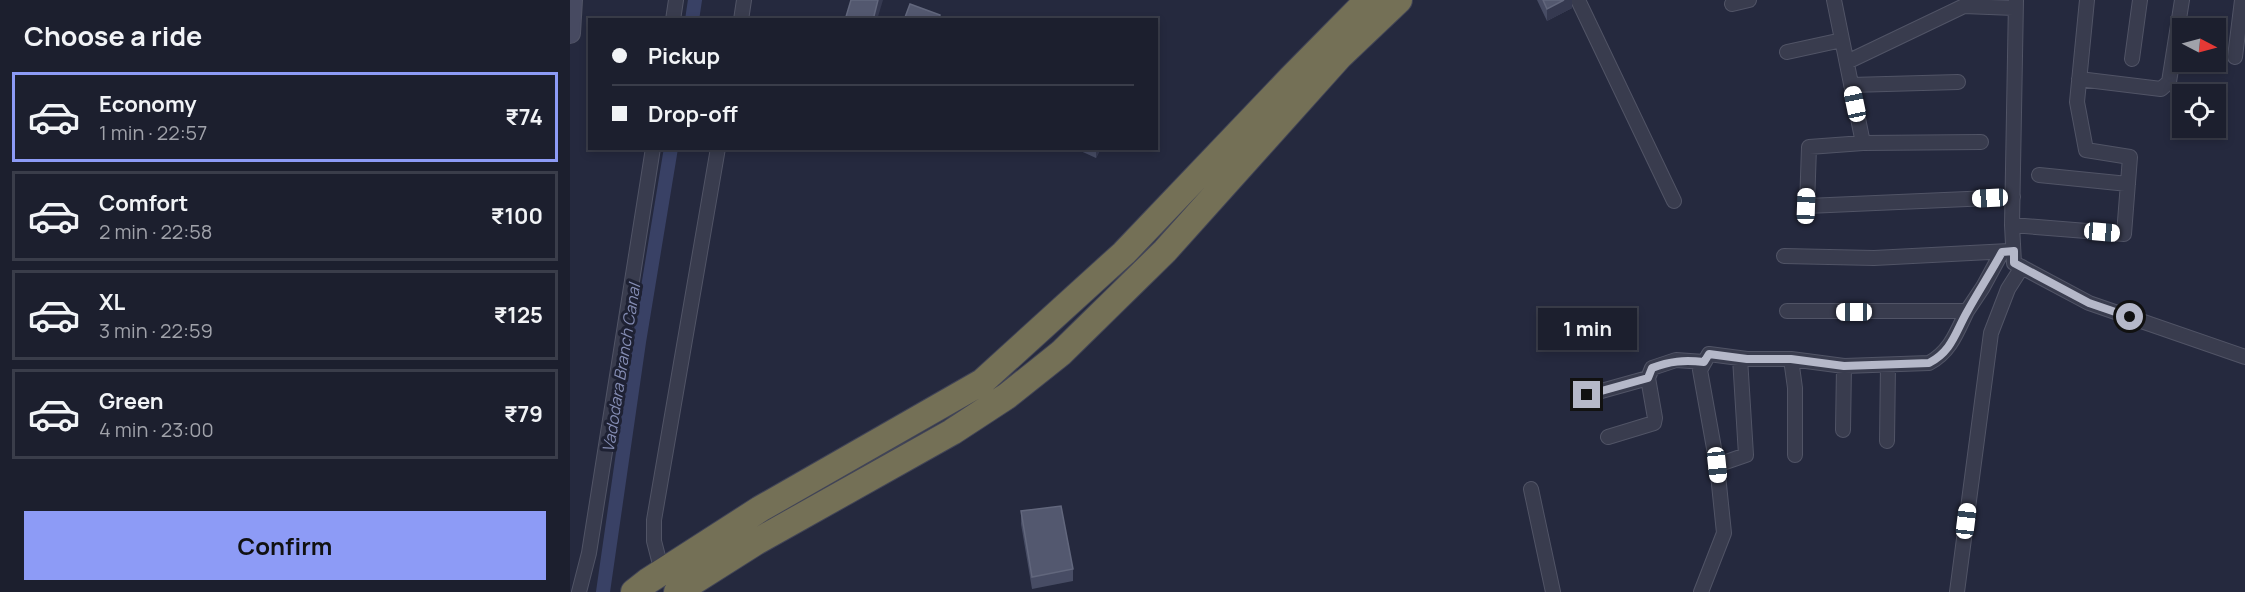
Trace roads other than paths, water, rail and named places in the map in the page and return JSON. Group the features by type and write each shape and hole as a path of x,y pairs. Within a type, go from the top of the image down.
{"highway":[{"path":"670,582 760,509 982,382 1124,253 1368,0"},
{"path":"635,592 670,582 756,542 952,432 1007,396 1061,353 1165,251 1340,56 1399,0"}],"street":[{"path":"570,33 572,0"},
{"path":"673,18 676,0"},
{"path":"741,18 744,0"},
{"path":"1578,0 1674,201"},
{"path":"1732,4 1749,0"},
{"path":"1834,0 1863,143"},
{"path":"2012,225 2124,234 2130,157 2086,150 2077,102 2087,0"},
{"path":"2133,59 2140,0"},
{"path":"2079,79 2162,89 2169,82 2182,0"},
{"path":"2235,57 2242,0"},
{"path":"1701,592 1724,533 1717,465 1700,370 1709,354 1740,358 1791,359 1844,366 1929,363 1941,357 1950,346 1967,311 2008,251 2013,197 2015,4 1964,6 1847,62"},
{"path":"1787,52 1842,40"},
{"path":"1851,85 1958,82"},
{"path":"1981,142 1863,143 1809,147 1806,206 2013,197"},
{"path":"579,592 591,542 653,150"},
{"path":"670,582 654,541 654,520 718,150"},
{"path":"2039,175 2128,184"},
{"path":"1784,256 1874,258 2008,251"},
{"path":"2008,251 2014,263 2089,303 2245,357"},
{"path":"1957,592 1990,333 2008,289 2022,267"},
{"path":"1787,311 1967,311"},
{"path":"1717,465 1746,455 1740,358"},
{"path":"1791,359 1795,388 1795,455"},
{"path":"1608,437 1654,423 1648,378 1652,368 1667,362 1682,360 1704,362"},
{"path":"1887,441 1888,365"},
{"path":"1843,430 1844,366"},
{"path":"1587,395 1648,378"},
{"path":"1531,489 1553,592"}],"waterway":[{"name":"Vadodara Branch Canal","path":"692,18 695,0"},
{"name":"Vadodara Branch Canal","path":"603,592 639,342 671,150"}]}
